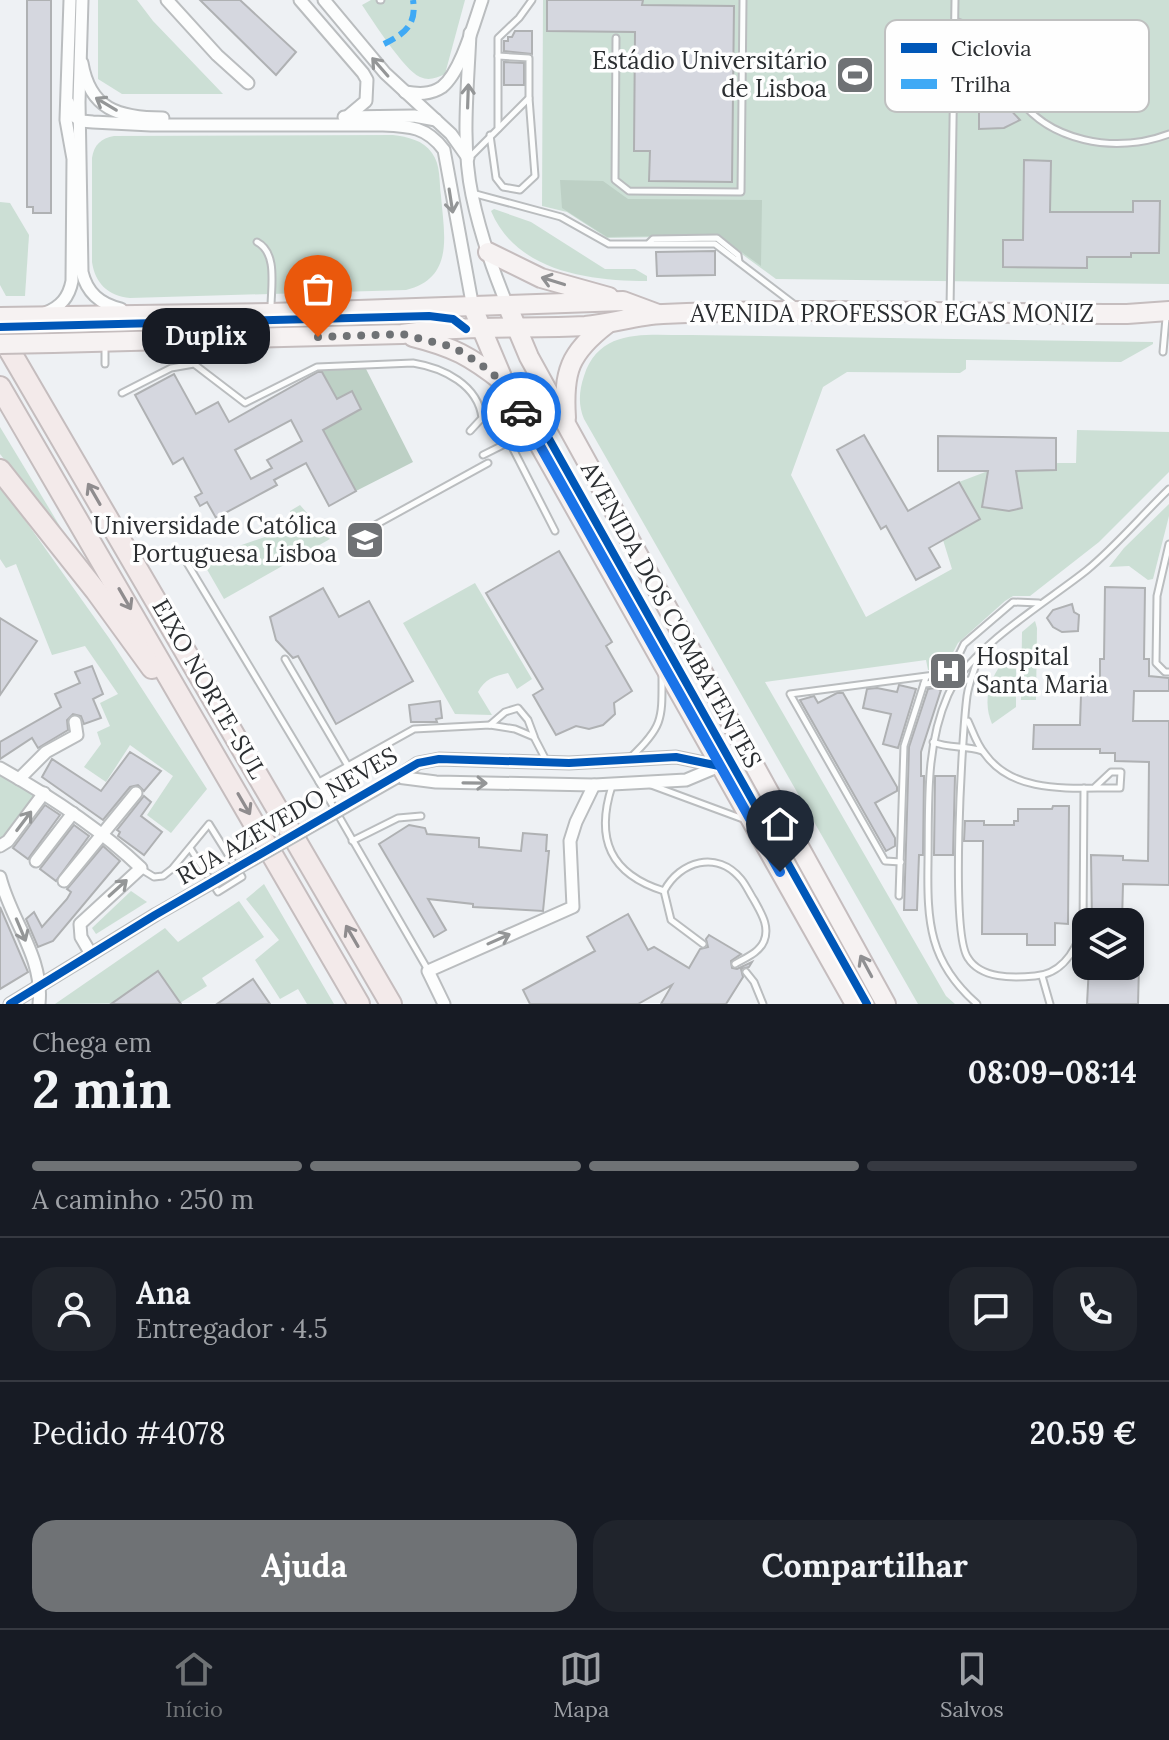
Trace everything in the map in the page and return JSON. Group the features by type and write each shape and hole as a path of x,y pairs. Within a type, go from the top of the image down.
{"highway":[{"name":"EIXO NORTE-SUL","path":"0,334 391,1004"},
{"name":"EIXO NORTE-SUL","path":"0,387 359,1004"},
{"path":"0,470 96,591 220,762"}],"main road":[{"path":"488,252 541,278 623,301"},
{"name":"AVENIDA PROFESSOR EGAS MONIZ","path":"0,317 473,308 623,301 658,314"},
{"name":"AVENIDA DOS COMBATENTES","path":"508,307 567,425 886,1004"},
{"name":"AVENIDA DOS COMBATENTES","path":"473,308 505,384 851,1001"},
{"name":"AVENIDA PROFESSOR EGAS MONIZ","path":"402,334 427,330 607,324 658,314 804,312 1168,316"},
{"path":"567,425 564,387 570,366 582,346 607,324"},
{"path":"0,344 402,334 453,347 505,384"},
{"path":"719,766 748,752"}],"street":[{"path":"36,315 62,304 72,281 73,159 66,120 70,0"},
{"path":"82,0 79,102 84,280 92,293 104,303 137,313"},
{"path":"167,0 248,83"},
{"path":"300,0 358,65 367,80 366,101 347,117"},
{"path":"324,0 385,73 451,134 468,159"},
{"path":"404,92 426,94 445,84 452,76 482,0"},
{"path":"470,33 468,159 472,193 488,252 508,307"},
{"path":"82,63 86,84 92,95 120,113 155,118 414,116 436,120"},
{"path":"68,102 74,116 81,121 151,125 383,125 411,126 425,131 444,150 473,308"},
{"path":"19,779 46,752 77,735 75,722"},
{"name":"RUA AZEVEDO NEVES","path":"10,1004 155,915 418,763 439,759 547,762 676,757 719,766"},
{"name":"RUA AZEVEDO NEVES","path":"397,777 436,782 594,785 686,780 719,766"},
{"path":"0,768 73,813 141,868 80,924 81,937 91,954"},
{"path":"444,1004 428,971 573,907 570,841 594,785"},
{"path":"0,846 8,841 44,793"},
{"path":"64,881 136,793"},
{"path":"36,861 73,813"},
{"path":"0,877 36,966 41,985 39,1004"}],"lane":[{"path":"498,129 498,38 532,0"},
{"path":"616,38 615,180 629,191 741,192 743,0"},
{"path":"490,135 496,178 503,187 520,190 535,176 529,58 498,56"},
{"path":"468,159 529,98"},
{"path":"950,314 953,112"},
{"path":"1033,112 1064,133 1092,142 1121,145 1150,141 1169,134"},
{"path":"472,193 561,217 609,244 715,244 804,312"},
{"path":"257,242 265,246 270,254 271,313"},
{"path":"1163,352 1168,316"},
{"path":"105,342 105,364"},
{"path":"122,393 171,368 194,364 245,403 317,367 413,363 427,365 457,378 480,401 482,418 470,431"},
{"path":"483,455 532,432"},
{"path":"509,441 555,531"},
{"path":"368,529 488,463"},
{"path":"977,1004 958,987 943,966 933,942 927,910 933,742 955,681 970,661 1090,567 1169,489"},
{"path":"1169,544 1157,596 1156,663 1169,672"},
{"path":"181,553 428,971"},
{"path":"901,862 885,861 790,694 942,674 954,665 964,644 1013,602 1042,603"},
{"path":"979,655 970,680 962,748 960,925 960,940 966,957 978,970 995,975 1042,976 1061,966 1078,946 1083,927 1084,788"},
{"path":"285,659 348,766"},
{"path":"627,761 656,732 661,719 662,666"},
{"path":"899,896 904,746 926,677"},
{"path":"924,684 970,680"},
{"path":"490,725 505,712 518,708 528,720 547,762"},
{"path":"966,718 985,755 1010,777 1036,785 1120,788 1121,772 1111,772 1095,787"},
{"path":"319,782 414,729 490,725 515,729 534,737"},
{"path":"933,742 985,755"},
{"path":"643,782 751,822"},
{"path":"613,784 605,807 604,823 612,856 639,881 664,891"},
{"path":"352,841 398,818 421,816"},
{"path":"141,868 149,875 163,876 209,824 242,877 218,892 190,848"},
{"path":"703,944 671,920 664,891 677,872 693,864 719,862 740,878 767,928 759,949 735,964"},
{"path":"746,972 763,1004"},
{"path":"1042,976 1050,1004"}],"green space":[{"path":"98,0 137,0 223,94 122,94 98,79"},
{"path":"371,0 465,0 445,74 423,78 413,73 362,5"},
{"name":"Estádio Universitário de Lisboa","path":"543,0 1169,0 1169,284 776,279 717,236 607,238 567,212 542,206"},
{"path":"393,135 420,142 435,158 438,168 444,225 443,253 433,276 422,284 406,290 130,298 109,291 96,276 92,262 92,158 94,149 105,138"},
{"path":"560,180 603,181 628,199 762,200 761,266 718,235 607,237 562,208"},
{"path":"0,202 10,203 29,235 25,296 6,296 0,285"},
{"path":"494,209 531,222 605,269 635,269 647,276 647,281 578,275 536,260 502,231 491,211"},
{"path":"691,335 1153,342 1121,362 966,360 966,369 960,373 847,372 823,387 791,475 866,617 952,569 943,540 959,482 988,471 982,507 1009,511 1022,508 1016,471 1055,470 1056,463 1076,463 1077,430 1169,432 1169,472 1099,542 1030,596 1013,596 1005,601 958,643 949,660 939,669 928,670 926,660 765,682 946,996 955,1004 918,1004 584,419 580,403 582,382 591,360 602,349 628,337"},
{"path":"365,367 413,462 356,491 332,447 313,435 361,409 352,391 336,400 321,371"},
{"path":"0,427 67,538 0,454"},
{"path":"0,485 109,638 207,789 171,833 147,815 173,776 130,745 106,782 84,767 101,744 97,732 110,726 100,703 118,694 85,646 52,655 16,564 6,568 0,559"},
{"path":"1169,504 1169,516 1153,579 1148,580 1129,566 1109,567 1124,548"},
{"path":"300,505 330,539 224,599 201,559 291,528 290,511"},
{"path":"475,583 532,679 517,689 508,673 487,681 478,692 492,715 455,714 403,623"},
{"path":"1035,621 1036,700 1021,700 1022,632"},
{"path":"1016,650 1016,707 992,724 987,703 991,683 1001,665"},
{"path":"0,768 44,793 0,842"},
{"path":"264,884 334,1004 307,1004 298,989 280,999 255,960 279,940 246,899"},
{"path":"131,891 147,902 96,934 92,928"},
{"path":"239,901 264,937 202,978 207,986 180,1003 55,1004 165,928 178,942"}],"building":[{"path":"27,0 51,0 51,213 33,213 33,207 27,207"},
{"path":"200,0 240,0 296,52 276,75"},
{"path":"547,0 643,0 642,5 734,6 732,182 649,181 650,151 634,151 635,32 547,31"},
{"path":"515,31 532,31 532,54 504,51 504,41 508,41"},
{"path":"504,62 524,63 524,85 504,85"},
{"path":"979,112 1012,112 1020,120 1004,128 979,129"},
{"path":"1024,160 1051,161 1050,212 1133,212 1133,201 1160,201 1159,253 1131,253 1131,257 1087,257 1087,268 1003,267 1003,240 1023,240"},
{"path":"715,251 715,275 657,276 656,252"},
{"path":"322,372 337,399 352,391 361,409 323,430 356,491 329,506 306,463 274,480 277,485 216,518 207,502 200,506 195,497 202,493 183,458 173,464 135,395 174,374 196,414 218,402 229,422","holes":["291,420 302,441 267,460 272,468 251,479 235,450"]},
{"path":"864,435 908,511 959,482 980,519 929,548 940,567 916,580 886,526 881,529 837,450"},
{"path":"938,436 1056,438 1056,470 1016,471 1022,508 1009,511 982,507 988,471 938,471"},
{"path":"559,551 612,642 606,646 632,691 614,703 615,714 603,725 589,729 576,726 556,735 533,695 543,689 486,593"},
{"path":"1105,587 1145,588 1144,659 1149,659 1149,676 1169,678 1169,691 1134,691 1133,721 1169,721 1169,885 1123,884 1122,908 1092,908 1091,855 1148,861 1149,762 1115,761 1115,753 1100,753 1100,749 1033,749 1034,725 1080,725 1081,695 1100,695 1100,659 1104,659"},
{"path":"323,588 339,617 369,601 413,681 336,724 298,656 293,658 276,640 270,617"},
{"path":"1072,604 1074,612 1079,615 1078,631 1062,632 1053,627 1047,618 1053,610"},
{"path":"0,618 37,641 0,695"},
{"path":"92,666 103,694 93,699 101,718 84,724 81,716 73,714 67,720 68,730 38,748 32,738 0,759 0,742 61,707 55,694 80,683 75,672"},
{"path":"899,685 916,689 898,748 883,744 891,714 863,708 867,689 897,692"},
{"path":"928,689 941,690 921,752 921,776 924,776 923,855 919,855 917,910 904,910 909,747"},
{"path":"843,693 897,787 897,791 875,803 895,838 895,846 886,851 800,700 814,696 818,703"},
{"path":"440,701 442,718 436,719 437,722 411,722 409,705"},
{"path":"130,752 161,771 144,791 138,785 130,787 103,820 42,777 52,759 101,791"},
{"path":"935,776 955,776 953,855 934,855"},
{"path":"144,796 151,802 141,816 162,832 144,855 118,836 120,832 117,830"},
{"path":"45,805 60,815 28,859 13,848"},
{"path":"1053,806 1069,806 1068,924 1055,923 1055,945 1027,945 1027,934 982,934 983,841 964,841 965,821 984,821 984,825 1014,825 1014,821 1018,821 1018,809 1052,809"},
{"path":"74,825 89,836 56,881 40,869"},
{"path":"409,825 425,828 427,834 479,838 479,847 521,851 523,833 547,835 546,851 549,851 543,911 473,907 473,904 428,899 446,930 434,937 379,844"},
{"path":"103,846 120,861 53,941 38,947 26,919 34,912 42,927 67,899 71,892 67,889"},
{"path":"0,907 28,972 0,989"},
{"path":"628,914 648,950 654,947 689,968 700,949 708,947 706,939 709,935 741,954 731,961 732,968 752,962 749,967 741,969 743,977 726,1004 661,1004 672,985 638,1004 530,1004 523,990 595,951 587,937"},
{"path":"158,971 181,1004 111,1004"},
{"path":"253,979 270,1004 217,1004"},
{"path":"1088,980 1139,980 1138,1004 1087,1004"}],"marked path":[{"path":"384,44 408,28 413,16 413,0"}],"cycle path":[{"path":"0,327 429,316 453,319 466,329"},
{"path":"517,382 867,1004"},
{"path":"10,1004 155,915 418,763 439,759 569,763 676,757 719,766"}],"way so far":[{"path":"318,337 402,334 453,347 505,384 521,412"}],"place":[{"name":"Estádio Universitário de Lisboa","path":"855,75"},
{"name":"Duplix","path":"318,337"},
{"name":"Universidade Católica Portuguesa Lisboa","path":"365,540"},
{"name":"Hospital Santa Maria","path":"948,671"}],"route":[{"path":"521,412 780,872"}]}
